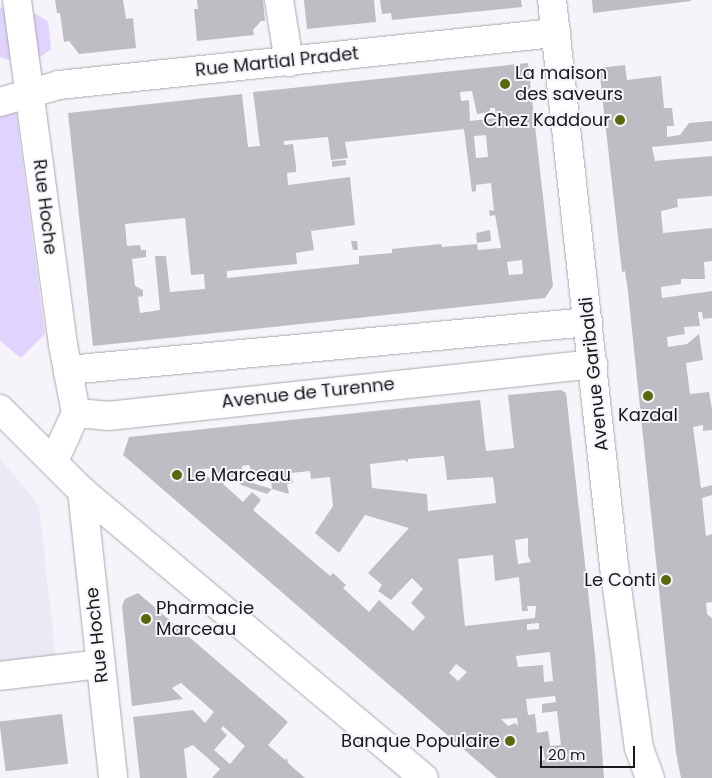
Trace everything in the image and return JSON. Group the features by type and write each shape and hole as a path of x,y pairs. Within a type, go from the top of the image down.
{"street":[{"name":"Rue Hoche","path":"17,0 68,370 76,413"},
{"path":"279,0 282,37 288,62"},
{"name":"Avenue Garibaldi","path":"552,0 614,566 639,748 650,778"},
{"name":"Rue Martial Pradet","path":"0,102 30,95 59,85 288,62 419,45 556,33"},
{"path":"68,370 588,322"},
{"name":"Avenue de Turenne","path":"76,413 108,416 593,364"},
{"path":"0,409 82,491 424,778"},
{"path":"54,461 76,413"},
{"name":"Rue Hoche","path":"82,491 113,778"},
{"path":"0,676 100,664"},
{"name":"Avenue Garibaldi","path":"635,778 639,748"}],"shaded area":[{"path":"0,7 5,9 12,61 0,57"},
{"path":"24,8 48,21 51,50 33,61"},
{"path":"16,111 45,334 21,358 0,341 0,113"},
{"path":"0,458 39,506 56,659 0,665"}],"building":[{"path":"55,0 123,0 126,19 133,18 136,48 79,54 69,41 64,42 60,13 57,13"},
{"path":"197,0 263,0 265,21 261,21 253,30 254,35 197,41 194,9 198,9"},
{"path":"304,0 374,0 376,22 307,29"},
{"path":"380,0 521,0 522,7 392,20 391,13 382,14"},
{"path":"592,0 691,0 691,1 593,13"},
{"path":"528,63 553,286 545,298 93,346 68,113 242,94 248,147 260,146 253,92","holes":["472,91 477,114 490,112 490,108 495,108 496,118 470,121 469,100 461,101 460,92","464,129 472,192 476,191 476,185 491,183 494,211 489,210 490,216 495,215 501,248 478,250 477,244 442,247 441,244 392,249 392,253 359,256 359,264 227,278 227,271 297,264 296,253 314,250 311,231 355,225 350,177 288,185 287,173 296,172 296,166 293,144 284,145 284,141 328,137 331,160 348,158 345,142","486,135 488,157 476,158 474,136","185,218 191,275 204,274 205,289 170,292 166,256 155,256 160,310 140,313 138,297 143,296 143,290 135,286 132,259 146,257 146,250 141,250 140,245 127,246 125,224","522,260 523,274 509,275 507,262"]},
{"path":"625,65 627,80 661,76 664,108 672,108 674,126 667,126 667,137 680,135 689,123 712,121 712,141 652,147 655,161 712,156 712,196 677,199 678,207 661,211 663,233 712,228 712,261 704,262 705,279 681,279 681,284 661,287 662,298 712,291 712,318 703,319 702,312 698,312 700,326 684,327 685,334 667,337 668,347 687,344 699,334 703,360 686,363 690,394 709,392 712,409 712,430 703,431 703,425 693,427 701,488 712,485 712,495 702,498 706,536 712,534 712,602 706,603 707,614 712,618 712,778 681,778 676,753 628,292 625,271 622,272 599,68"},
{"path":"346,160 346,165 332,167 332,161"},
{"path":"490,230 491,241 477,243 476,233"},
{"path":"351,241 357,241 358,250 353,250"},
{"path":"561,390 566,393 595,654 604,778 497,778 123,455 129,437 480,400 486,451 514,448 508,395","holes":["444,456 447,480 493,477 496,503 428,511 427,494 372,488 370,464 404,460 408,462 408,459","249,465 255,480 270,473 272,489 243,480 242,466","216,468 212,480 201,471 202,469","310,471 311,479 330,477 333,506 315,533 339,553 365,515 409,528 368,573 382,585 378,591 391,600 412,578 423,589 411,603 425,617 413,631 379,600 369,612 343,588 346,585 333,573 330,576 253,510 261,500 252,492 243,502 223,484 230,477 239,479 241,485 267,494 272,489 289,494 287,484 293,483 291,473","528,538 528,556 531,562 518,564 515,540","493,555 495,581 519,577 522,611 528,611 527,606 536,606 535,618 465,626 458,559","539,623 539,629 527,630 527,624","550,652 553,681 544,682 543,665 518,667 516,656","456,664 467,672 458,681 449,673","555,696 556,702 542,704 542,713 557,711 561,745 550,746 548,731 537,733 535,714 528,715 526,699","517,718 518,726 515,723 508,726 501,719","543,748 545,760 539,761 538,749"]},
{"path":"138,593 288,722 268,745 285,760 287,758 288,763 305,778 212,778 220,769 193,745 184,749 187,778 140,778 133,717 193,710 205,723 214,712 181,683 172,688 183,699 132,706 122,606 125,599","holes":["223,726 245,746 230,764 214,750 227,735 221,729"]},
{"path":"62,714 68,764 6,771 0,722"}],"place":[{"name":"La maison des saveurs","path":"505,84"},
{"name":"Chez Kaddour","path":"620,120"},
{"name":"Kazdal","path":"648,396"},
{"name":"Le Marceau","path":"177,475"},
{"name":"Le Conti","path":"666,580"},
{"name":"Pharmacie Marceau","path":"146,619"},
{"name":"Banque Populaire","path":"510,741"}]}
